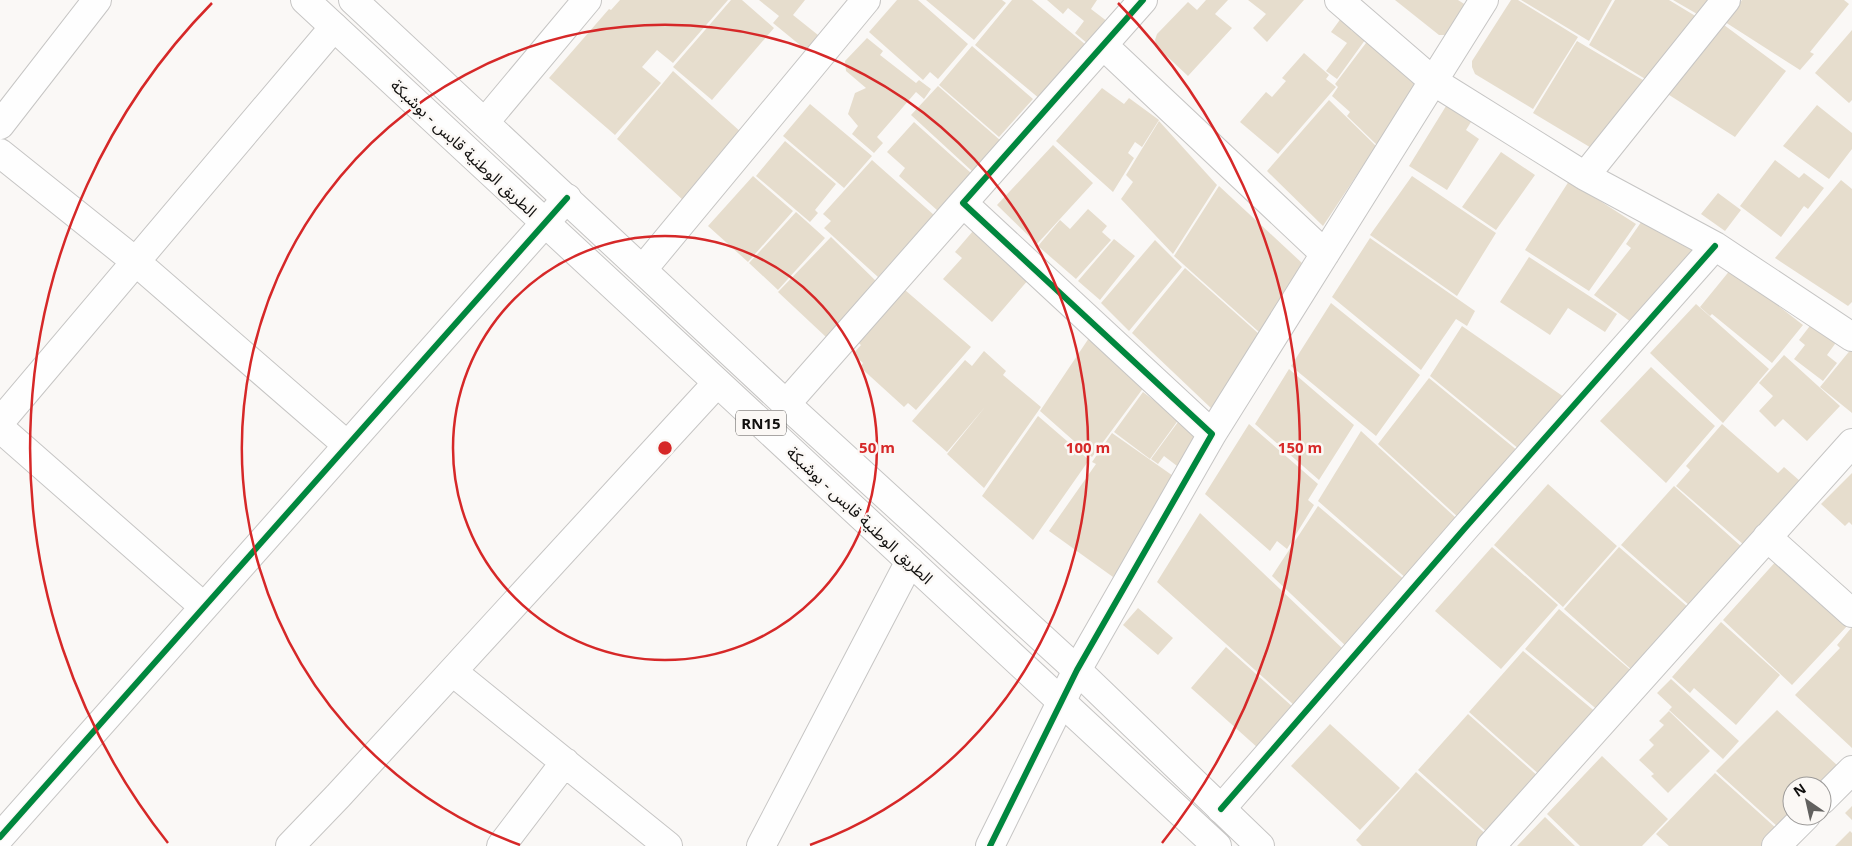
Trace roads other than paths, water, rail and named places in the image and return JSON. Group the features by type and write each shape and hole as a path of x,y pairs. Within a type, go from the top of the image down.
{"street":[{"path":"0,125 97,0"},
{"name":"الطريق الوطنية قابس - بوشبكة","path":"305,0 1217,846"},
{"name":"الطريق الوطنية قابس - بوشبكة","path":"353,0 786,404 1077,670 1260,846"},
{"path":"485,122 587,0"},
{"path":"643,269 866,0"},
{"path":"786,404 1143,0"},
{"path":"1339,0 1433,81 1585,176 1715,246 1852,336"},
{"path":"990,846 1077,670 1212,434 1484,0"},
{"path":"1585,176 1726,0"},
{"path":"0,422 334,27"},
{"path":"1103,45 1325,254"},
{"path":"0,153 135,261 347,445"},
{"path":"0,837 567,198"},
{"path":"963,203 1212,434"},
{"path":"1221,809 1465,528 1715,246"},
{"path":"290,846 453,672 718,383"},
{"path":"0,428 204,608"},
{"path":"1491,846 1852,443"},
{"path":"1767,537 1852,612"},
{"path":"761,846 910,561"},
{"path":"453,672 668,846"},
{"path":"501,846 565,762"},
{"path":"1832,790 1852,770"},
{"path":"1776,846 1796,826"}]}
